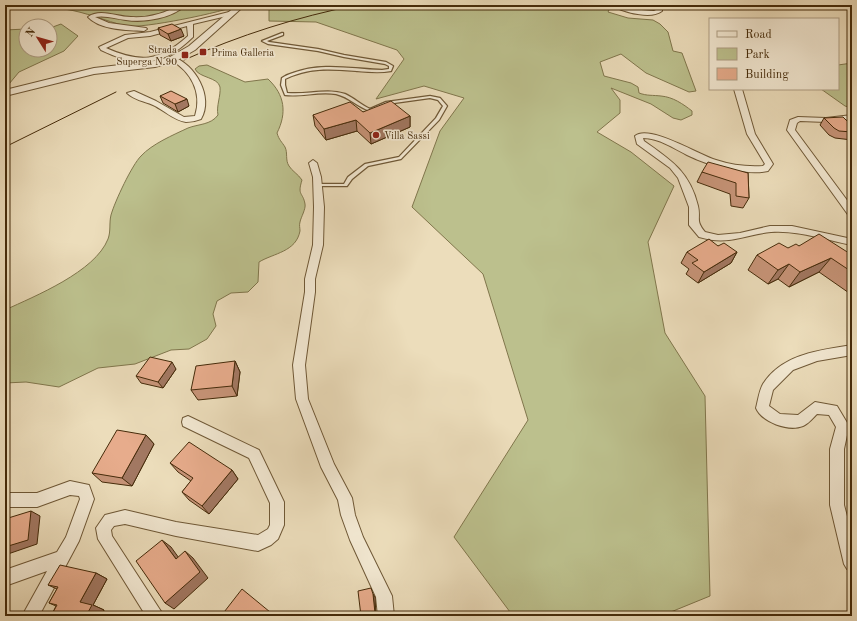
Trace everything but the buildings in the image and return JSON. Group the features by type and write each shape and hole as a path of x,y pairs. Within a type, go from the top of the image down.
{"street":[{"path":"183,5 165,14 145,18 131,19 98,15 92,17 96,21 125,28 143,29 155,28 207,14 229,14"},
{"path":"5,93 94,70 155,64 173,59 192,48 241,5"},
{"path":"588,5 655,14 659,11 659,5"},
{"path":"619,8 632,5"},
{"path":"190,23 191,36 180,47 160,56 133,60 103,49 102,47 122,37 150,34 190,23 229,14"},
{"path":"131,93 141,100 157,104 183,120 191,120 198,117 200,111 198,82 184,65 173,59"},
{"path":"738,90 751,134 769,164 765,169 749,170 725,166 696,156 656,137 646,135 639,136 640,142 673,166 682,177 694,207 694,225 702,235 718,238 740,236 770,229 792,228 852,242"},
{"path":"852,117 826,120 798,119 793,122 791,130 852,214"},
{"path":"313,163 318,185 318,245 310,279 310,292 299,364 302,399 328,466 345,498 348,516 357,540 384,596 386,616"},
{"path":"852,350 816,356 789,366 768,387 762,408 777,420 800,421 815,408 833,410 843,426 837,449 837,505 852,564"},
{"path":"156,616 105,539 103,528 110,520 124,517 176,529 258,543 266,540 273,534 277,525 277,502 254,454 188,422"},
{"path":"5,500 37,500 70,488 84,490 87,499 72,541 30,616"},
{"path":"5,578 62,558"}],"lane":[{"path":"282,34 264,41 268,43 318,50 386,63 391,66 390,70 382,71 324,69 298,72 283,79 286,94 298,96 310,93 330,93 342,95 356,105 370,110 386,103 430,97 438,99 445,106 438,119 400,158 367,165 350,178 345,185 318,185"}],"green space":[{"path":"7,5 239,5 217,12 183,19 148,25 126,26 80,12 64,9"},
{"path":"303,5 321,9 341,5 614,5 611,6 608,12 628,18 653,20 660,24 668,32 673,51 682,53 696,91 689,92 646,73 621,54 600,62 604,76 631,83 638,87 639,93 674,99 692,111 692,115 681,120 673,118 651,104 611,88 620,100 620,113 597,132 631,152 674,186 648,242 665,333 705,396 710,596 661,616 513,616 454,537 528,420 483,274 412,207 440,131 464,98 424,86 376,99 404,59 397,50 316,22 269,21 269,8 247,6"},
{"path":"61,24 78,36 64,51 58,54 58,25"},
{"path":"18,29 18,58 49,58 19,72 9,84 5,85 5,30"},
{"path":"852,63 852,108 845,106 822,90 839,90 839,65"},
{"path":"207,65 245,82 268,79 278,91 283,104 283,111 277,133 286,149 289,166 302,180 300,191 305,206 300,223 298,238 289,248 259,262 258,282 248,292 231,293 217,301 213,314 216,326 207,339 189,349 171,350 135,364 98,368 59,387 26,382 5,383 5,310 63,282 91,262 101,251 108,239 111,215 116,201 129,175 141,156 163,140 188,128 212,121 218,115 219,84 216,81 200,74 195,69 199,66"}],"tram line":[{"path":"184,60 226,43 291,21 357,5"},
{"path":"5,147 116,92"}],"place":[{"name":"Prima Galleria","path":"203,52"},
{"name":"Strada Superga N.90","path":"185,55"},
{"name":"Villa Sassi","path":"376,135"}]}
